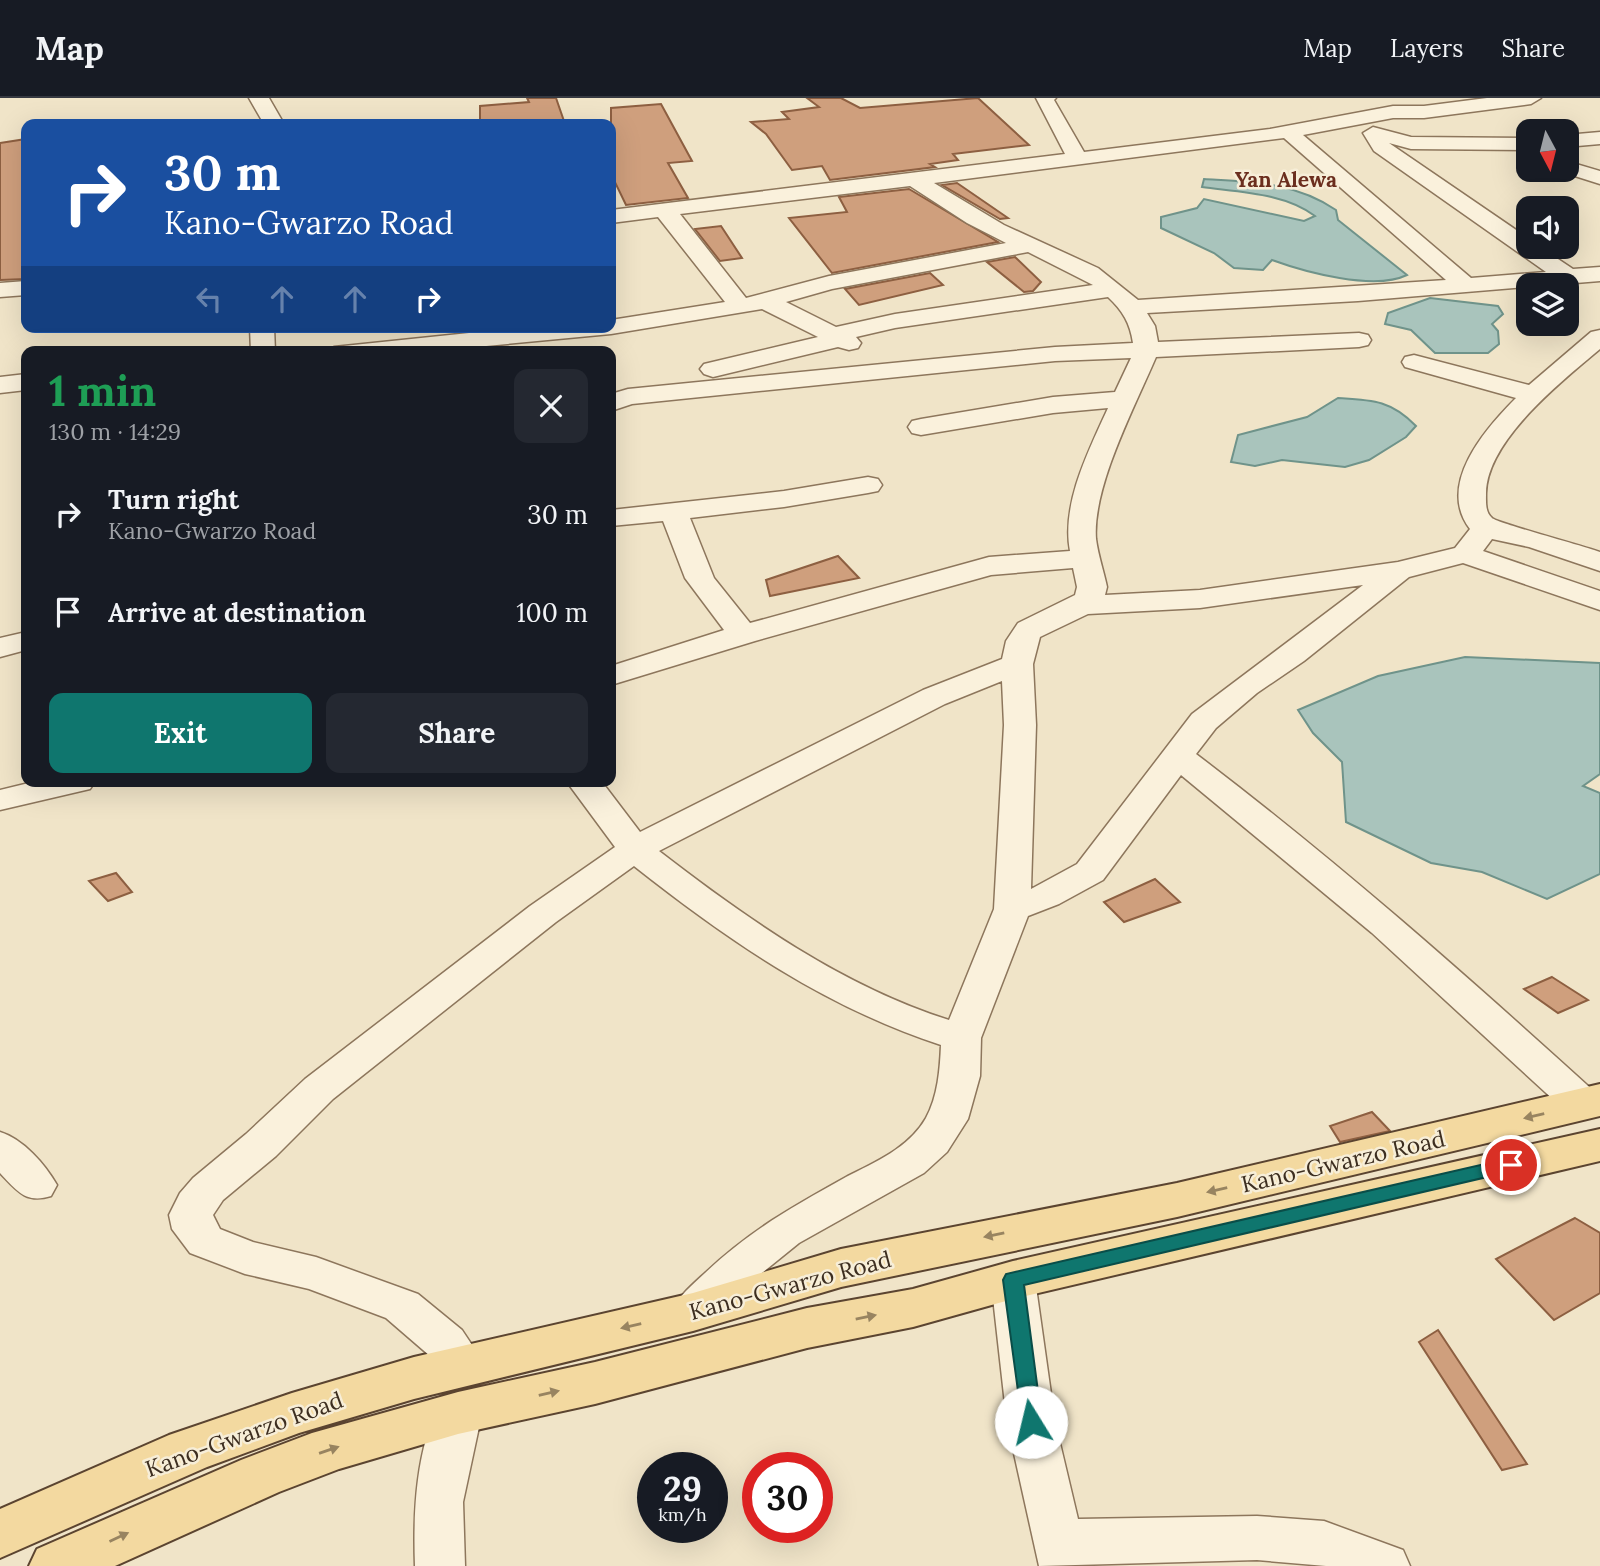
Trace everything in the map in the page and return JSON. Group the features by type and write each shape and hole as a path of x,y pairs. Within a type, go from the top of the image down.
{"main road":[{"name":"Kano-Gwarzo Road","path":"0,1534 201,1446 362,1392 595,1383 807,1328 914,1308 1594,1116"},
{"name":"Kano-Gwarzo Road","path":"57,1566 260,1476 331,1449 461,1390 693,1312 841,1268 1594,1116"},
{"path":"787,1284 807,1328"}],"street":[{"path":"259,98 271,119"},
{"path":"1046,98 1044,100 1078,158"},
{"path":"616,215 1288,132 1343,124 1401,105 1446,110 1531,98"},
{"path":"1343,124 1411,143 1516,144"},
{"path":"1288,132 1466,285"},
{"path":"1377,134 1375,139 1381,147 1563,273"},
{"path":"1579,140 1600,138"},
{"path":"1500,144 1516,148"},
{"path":"1579,171 1600,178"},
{"path":"693,1312 746,1261 784,1231 909,1162 932,1141 947,1119 957,1087 961,1038 1012,909 1020,725 1017,664 1022,635 1082,605 1089,597 1092,587 1082,539 1085,506 1107,440 1147,350 1147,338 1123,298 1079,267 984,224 914,179"},
{"path":"664,210 678,224 739,305"},
{"path":"616,326 663,321 765,301 829,283 1030,245"},
{"path":"1579,276 1600,274"},
{"path":"618,393 908,319 1123,298 1516,281"},
{"path":"0,290 21,288"},
{"path":"765,301 852,345 881,371"},
{"path":"407,346 545,333"},
{"path":"1600,337 1503,424 1488,447 1473,481 1473,512 1486,528 1538,541 1600,562"},
{"path":"618,393 881,371 909,371 1055,354 1359,340"},
{"path":"1415,362 1536,395"},
{"path":"0,385 21,383"},
{"path":"921,427 1032,408 1127,399"},
{"path":"616,518 784,499 868,485"},
{"path":"674,512 690,565 701,584 744,634"},
{"path":"1465,554 1486,528"},
{"path":"1082,605 1200,599 1399,571 1465,554 1600,601"},
{"path":"616,674 744,634 989,566 1085,558"},
{"path":"1012,909 1046,896 1090,872 1203,721 1399,571"},
{"path":"0,648 21,642"},
{"path":"440,1566 438,1502 461,1390 446,1343 402,1306 316,1274 246,1257 205,1241 194,1229 191,1214 208,1189 261,1145 319,1089 543,914 635,849 934,697 1017,664"},
{"path":"1178,756 1270,825 1452,984 1594,1116"},
{"path":"0,800 56,787"},
{"path":"588,787 635,849 724,919 774,951 906,1020 961,1038"},
{"path":"0,1147 36,1185"},
{"path":"1013,1280 1031,1422 1061,1553 1257,1538 1325,1543 1385,1566"}],"water":[{"path":"1204,179 1273,185 1321,201 1336,210 1338,220 1407,275 1377,281 1340,278 1272,260 1263,270 1234,268 1214,253 1161,228 1161,217 1197,208 1204,199 1304,221 1315,216 1290,202 1276,198 1202,187"},
{"path":"1430,298 1498,306 1503,314 1492,324 1498,331 1499,344 1488,353 1435,353 1411,330 1385,324 1388,313"},
{"path":"1338,398 1389,406 1416,426 1406,437 1369,460 1345,467 1282,460 1255,466 1231,462 1238,435 1307,417"},
{"path":"1465,657 1600,663 1600,774 1583,786 1600,793 1600,874 1547,899 1482,872 1431,863 1346,822 1342,762 1313,733 1298,710 1378,676"}],"building":[{"path":"527,98 556,98 563,119 480,119 480,106 529,102"},
{"path":"807,98 841,98 860,108 978,98 1029,145 953,154 958,160 930,164 935,167 830,180 822,166 792,170 766,134 751,122 789,119 782,112 819,107"},
{"path":"661,104 692,161 668,163 688,198 626,205 616,184 616,119 611,119 611,108"},
{"path":"21,140 21,279 0,280 0,143"},
{"path":"957,183 1008,218 1000,219 942,185"},
{"path":"909,189 998,242 832,273 789,218 847,212 839,197"},
{"path":"721,226 742,258 720,261 695,229"},
{"path":"1015,257 1041,282 1033,291 1024,292 987,262"},
{"path":"930,273 943,285 859,305 845,289"},
{"path":"838,556 859,578 770,596 766,580"},
{"path":"116,873 132,892 108,901 89,881"},
{"path":"1155,879 1180,902 1124,922 1104,902"},
{"path":"1552,977 1588,1000 1558,1013 1524,989"},
{"path":"1372,1112 1390,1131 1340,1142 1330,1126"},
{"path":"1575,1218 1600,1233 1600,1293 1554,1320 1496,1259"},
{"path":"1438,1330 1527,1464 1502,1470 1419,1342"}],"district":[{"name":"Yan Alewa","path":"1286,179"}],"route":[{"path":"1031,1422 1013,1280 1511,1165"}]}
